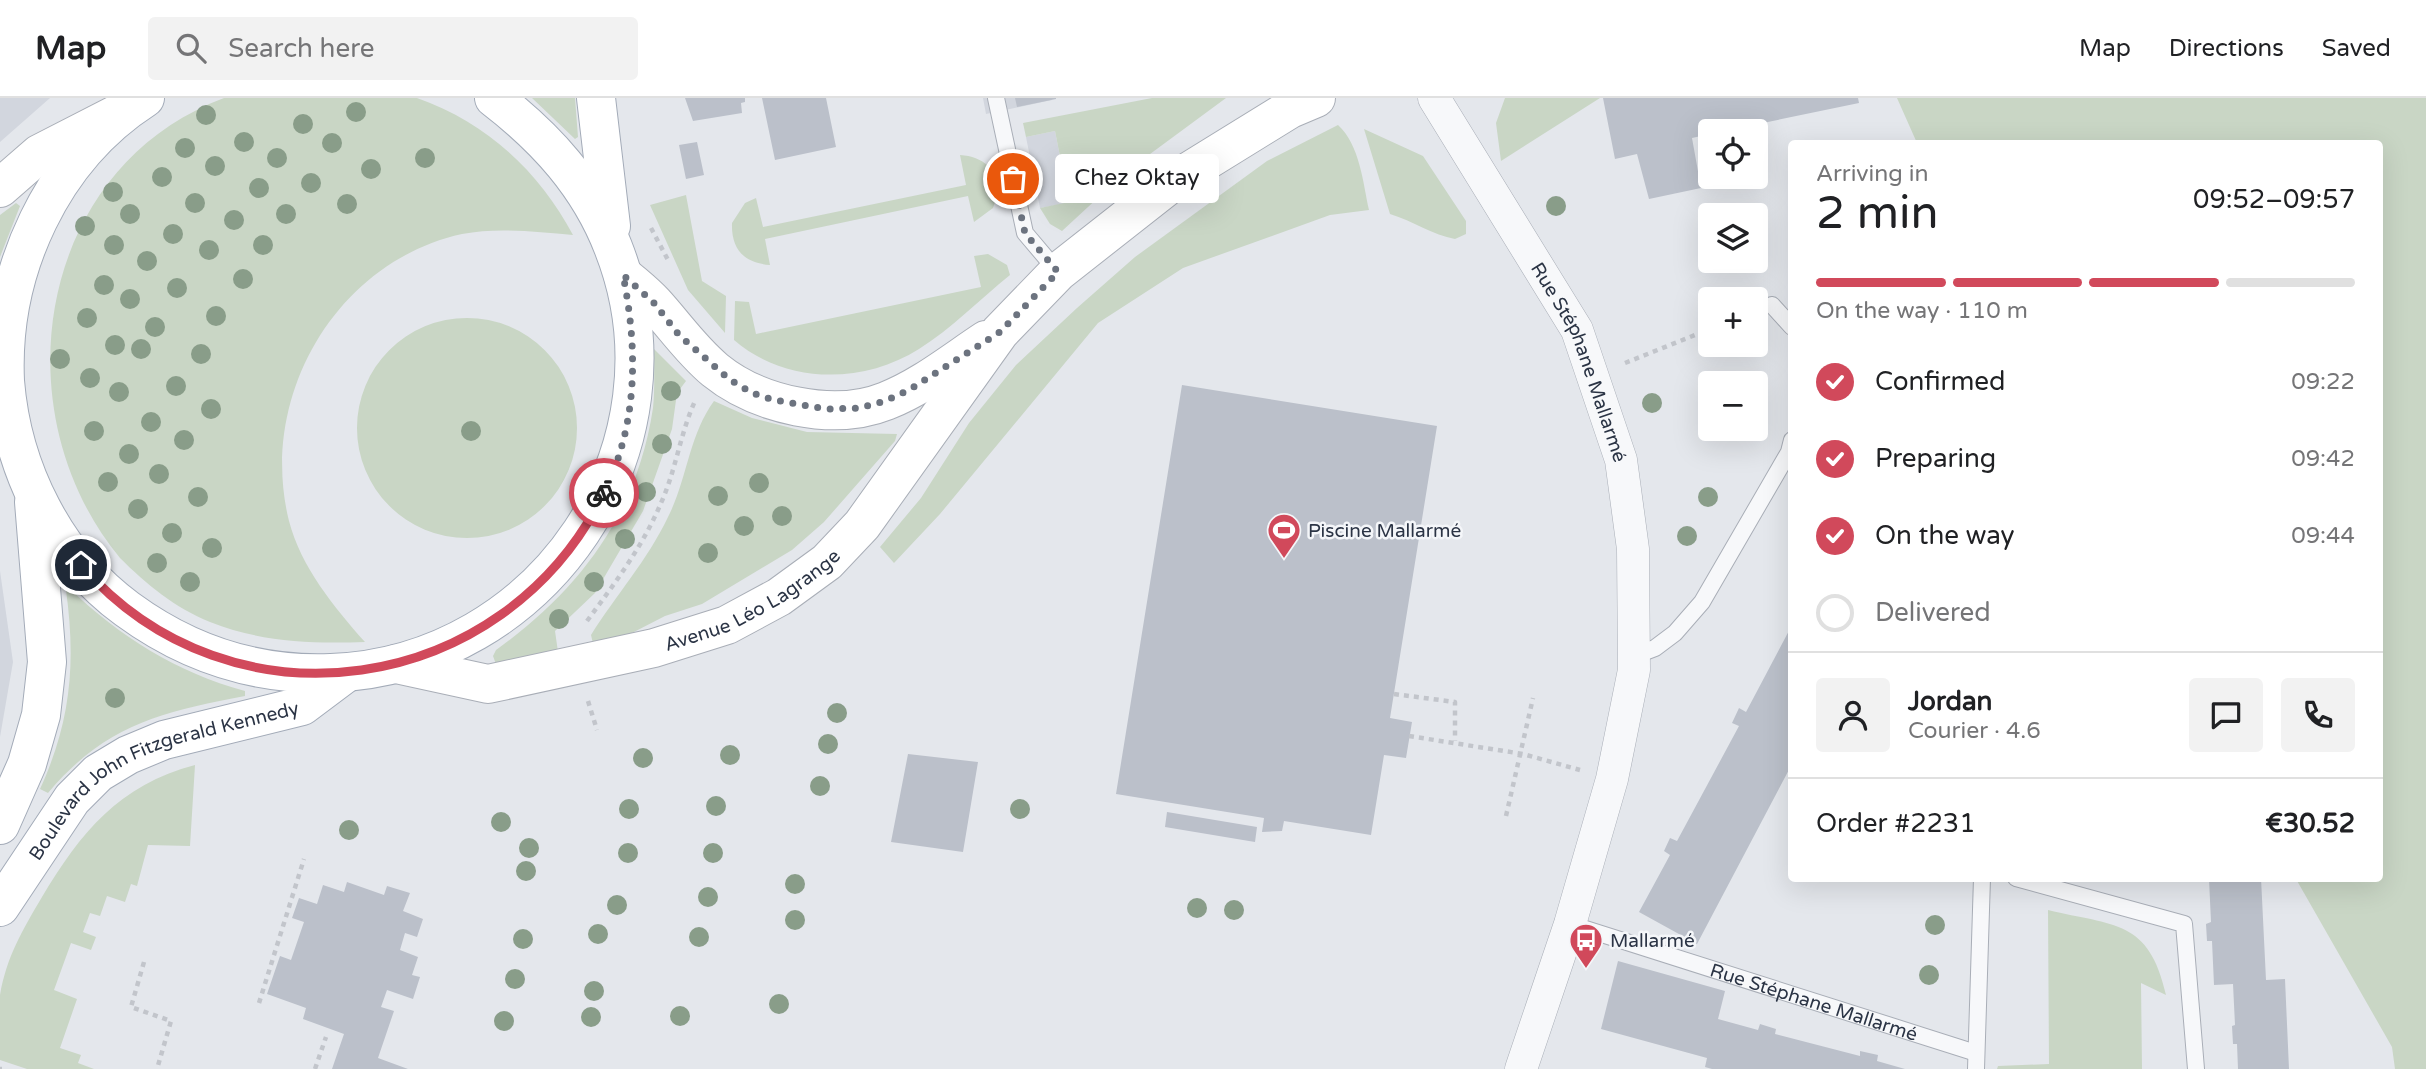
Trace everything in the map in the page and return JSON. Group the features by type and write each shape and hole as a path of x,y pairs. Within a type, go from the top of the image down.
{"main road":[{"path":"494,98 522,119 559,156 596,210 618,260"},
{"path":"19,469 50,523 93,578 118,602 156,629 198,649 242,665 311,674 346,673 396,664 436,651 474,633 509,611 541,583 569,552 592,517 610,480 624,440 632,399 635,358 618,260 596,98"},
{"name":"Avenue Léo Lagrange","path":"396,664 488,684 654,648 727,625 779,597 827,562 862,525 1000,332 1058,272 1175,180 1290,109 1316,98"},
{"path":"0,188 39,153 140,102"},
{"path":"0,825 27,764 41,715 47,662 7,405 4,370 5,337 17,270 39,217 62,177 107,126 140,102"},
{"name":"Avenue Léo Lagrange","path":"618,260 679,335 716,370 752,393 797,405 860,408 885,401 1000,332"},
{"name":"Boulevard John Fitzgerald Kennedy","path":"0,907 72,799 98,773 128,755 164,740 302,706 346,673"}],"street":[{"name":"Rue Stéphane Mallarmé","path":"1434,98 1577,330 1621,460 1633,549 1634,656 1612,779 1570,924 1521,1069"}],"lane":[{"path":"996,98 1025,233 1058,272"},
{"path":"1772,305 1788,323"},
{"path":"1634,656 1655,648 1681,629 1702,602 1788,454"},
{"name":"Rue Stéphane Mallarmé","path":"1570,924 1976,1061 1982,882"},
{"path":"2030,882 2184,924 2196,1069"}],"path":[{"path":"647,215 670,265"},
{"path":"1621,365 1698,334"},
{"path":"581,630 641,545 662,502 677,460 685,422 699,392"},
{"path":"1394,694 1455,702 1455,741"},
{"path":"586,695 597,730"},
{"path":"1507,816 1523,754 1533,698"},
{"path":"1409,736 1455,741 1523,754 1583,771"},
{"path":"259,1003 304,859"},
{"path":"144,962 131,1007 171,1021 157,1069"},
{"path":"315,1069 326,1037"}],"shaded area":[{"path":"0,98 50,98 0,142"},
{"path":"983,98 1052,98 1052,100 986,114"},
{"path":"1055,131 1069,203 1040,208 1026,137"},
{"path":"0,571 13,662 0,737"}],"green space":[{"path":"224,98 417,98 466,121 508,152 544,190 573,235 518,231 476,232 417,249 377,273 343,305 316,342 297,384 285,428 282,475 289,521 294,538 310,570 330,600 365,642 325,643 267,638 210,622 173,602 120,558 82,500 59,435 50,367 56,300 76,237 111,179 160,132"},
{"path":"532,98 575,98 578,137 575,139"},
{"path":"1152,98 1226,98 1127,171 1062,231 1050,224 1040,208 1069,202 1055,131 1026,137 1023,123"},
{"path":"1505,98 1600,98 1501,161 1496,123"},
{"path":"1897,98 2426,98 2426,1069 2395,1069 2392,1047 2298,882 2383,882 2383,140 1916,140"},
{"path":"1338,125 1356,154 1369,210 1330,215 1183,268 1098,323 940,514 894,563 880,547 921,498 969,423 1016,365 1135,257 1267,161"},
{"path":"1364,129 1423,156 1466,221 1466,234 1455,239 1447,237 1390,214"},
{"path":"960,155 980,160 987,165 996,179 993,208 974,222 968,196 765,239 770,265 746,258 734,240 732,223 745,203 756,198 763,227 966,185"},
{"path":"686,195 702,281 726,296 725,333 688,290 650,205"},
{"path":"16,203 20,206 0,257 0,215"},
{"path":"988,254 1007,265 1010,275 931,341 897,361 849,374 800,372 776,365 734,340 735,301 749,302 756,334 981,287 974,256"},
{"path":"478,318 509,326 528,336 545,350 559,367 569,386 575,406 575,450 569,470 559,489 545,506 528,520 499,534 456,538 435,534 415,525 397,513 382,498 361,460 357,417 361,396 370,376 382,358 397,343 435,322"},
{"path":"654,349 686,381 677,393 672,429 643,511 595,593 555,631 559,659 497,667 493,656 496,650 554,601 579,574 619,515 634,482 645,446 653,408"},
{"path":"714,401 752,418 807,432 897,434 895,441 824,522 792,550 702,604 665,616 595,652 591,635 660,533 680,488 699,428"},
{"path":"69,588 108,622 150,651 196,674 245,691 245,696 187,708 136,725 91,751 48,793 40,789 59,739 68,691 71,642 66,590"},
{"path":"195,765 190,846 148,845 137,886 131,884 125,902 107,896 100,916 90,913 83,932 96,937 91,950 71,943 54,990 77,999 60,1048 81,1055 78,1063 94,1069 27,1069 0,1060 0,995 7,968 22,933 57,873 88,832 123,798 168,774"},
{"path":"2048,910 2125,930 2139,939 2150,952 2159,970 2166,995 2141,983 2142,1069 1997,1069 1998,1066 2049,1064"}],"building":[{"path":"685,98 745,98 745,102 741,103 742,113 693,121"},
{"path":"762,98 826,98 836,147 775,160"},
{"path":"1015,98 1056,98 1056,99 1017,107"},
{"path":"1603,98 1858,98 1859,103 1768,122 1768,119 1698,119 1698,137 1692,138 1698,189 1649,199 1637,154 1615,159"},
{"path":"697,142 704,175 686,179 679,145"},
{"name":"Piscine Mallarmé","path":"1182,385 1437,426 1390,718 1412,722 1406,758 1384,755 1371,835 1284,821 1282,831 1262,832 1264,818 1116,794"},
{"path":"1788,633 1788,772 1697,944 1639,912 1670,855 1664,851 1670,838 1677,841 1739,726 1732,723 1739,708 1746,712"},
{"path":"908,754 978,762 963,852 891,842"},
{"path":"1167,812 1257,827 1255,842 1165,827"},
{"path":"347,882 384,895 387,886 410,893 403,911 423,919 417,937 405,933 400,950 418,957 412,975 420,977 413,999 387,990 381,1007 394,1011 378,1058 408,1069 332,1069 344,1034 303,1019 306,1008 267,994 280,956 291,960 304,922 292,918 299,898 317,904 323,885 344,892"},
{"path":"2209,882 2261,882 2266,980 2285,979 2289,1069 2238,1069 2237,1044 2233,1044 2233,984 2214,985 2212,941 2207,941 2206,924 2211,922"},
{"path":"1618,961 1725,991 1718,1019 1758,1030 1760,1024 1776,1029 1775,1034 1860,1056 1860,1051 1878,1055 1877,1061 1905,1069 1712,1069 1705,1067 1707,1058 1601,1029"}],"way so far":[{"path":"604,493 624,440 632,399 635,358 623,275 654,303 679,335 716,370 752,393 797,405 826,409 860,408 909,390 1000,332 1058,272 1025,233 1013,179"}],"place":[{"name":"Chez Oktay","path":"1013,179"},
{"name":"Piscine Mallarmé","path":"1284,560"},
{"name":"Mallarmé","path":"1586,970"}],"route":[{"path":"81,565 118,602 146,623 209,654 242,665 276,671 311,674 371,670 436,651 474,633 509,611 541,583 569,552 604,493"}]}
